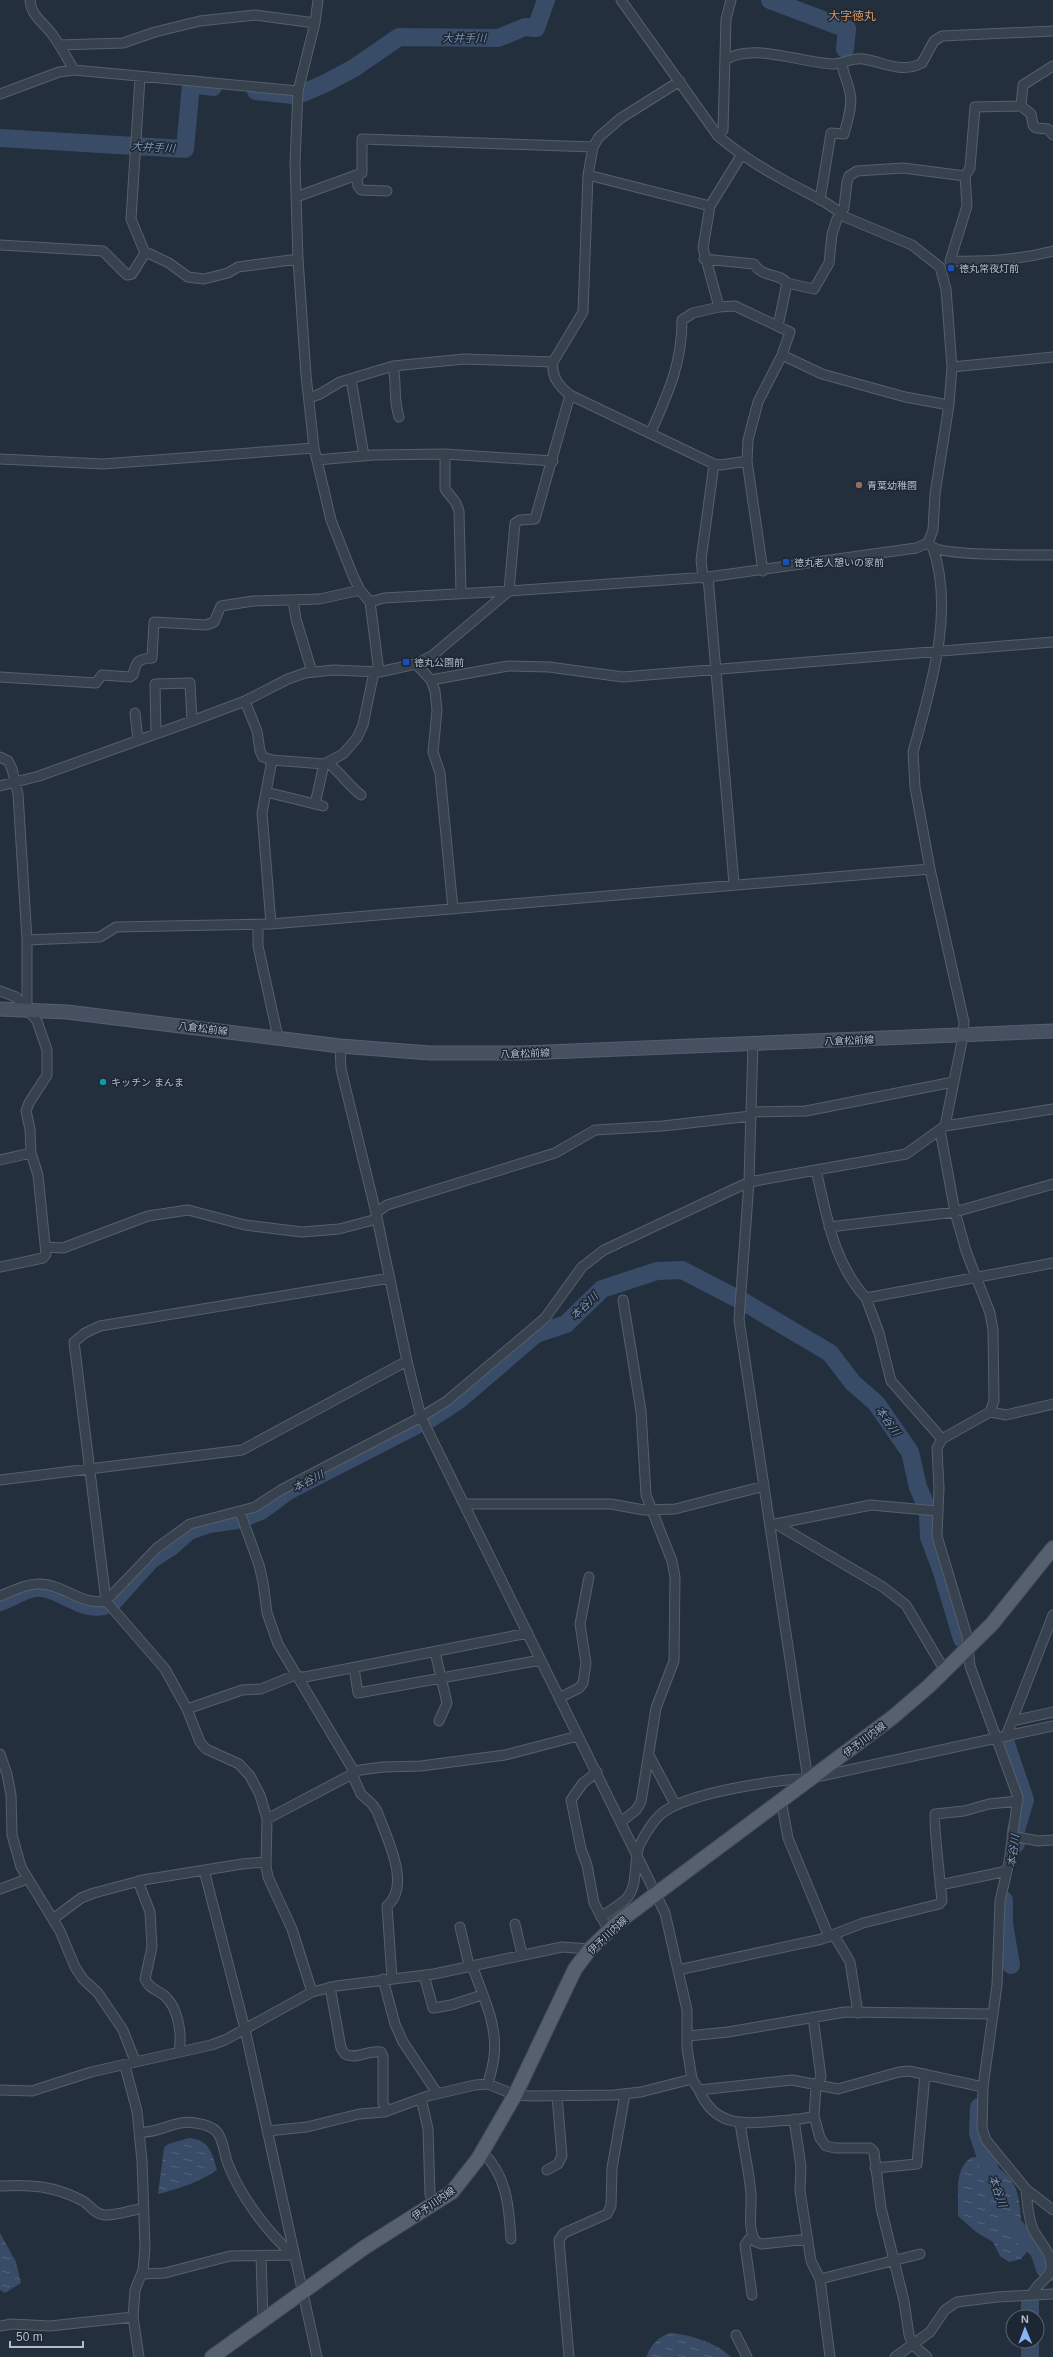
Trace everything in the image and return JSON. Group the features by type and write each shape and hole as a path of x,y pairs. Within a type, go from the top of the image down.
{"main road":[{"name":"八倉松前線","path":"0,1009 27,1009 340,1046 430,1053 477,1054 753,1042 963,1036 1053,1031"},
{"name":"伊予川内線","path":"212,2357 365,2247 436,2204 452,2192 466,2177 515,2095 568,1982 590,1950 609,1931 656,1894 893,1717 968,1649 1012,1600 1053,1548"}],"street":[{"path":"30,0 35,16 59,45 74,70"},
{"path":"245,701 257,731 260,751 263,757 272,760 326,763 343,754 357,738 369,706 377,672 370,602 360,590 331,520 314,448 309,398 298,260 295,162 298,91 315,23 318,0"},
{"path":"621,0 718,136 742,154 820,200 845,218 912,245 940,267 946,289 952,367 949,405 935,494 931,546 938,567 940,634 913,752 913,770 930,869 964,1022 963,1036 943,1128 955,1212 975,1277 990,1313 993,1330 994,1401 990,1412"},
{"path":"718,136 723,130 726,19 731,0"},
{"path":"59,45 123,43 155,32 200,21 256,15 315,23"},
{"path":"724,60 732,55 751,53 834,64 842,63 853,58 904,69 922,63 934,41 942,36 1053,31"},
{"path":"820,200 831,133 844,134 851,106 850,94 843,72 842,63"},
{"path":"1021,106 1023,85 1053,66"},
{"path":"0,94 59,72 74,70 298,91"},
{"path":"140,76 131,219 145,253 169,264 188,277 204,279 228,273 238,267 298,260"},
{"path":"680,81 621,118 599,137 594,147 589,160 583,312 553,362 554,377 570,394 651,432 714,464 721,465 747,462"},
{"path":"950,261 968,206 965,176 970,168 975,107 1021,106 1031,114 1036,128 1048,129 1053,135"},
{"path":"296,197 362,173 362,139 594,147"},
{"path":"719,307 704,259 703,248 710,206 742,154"},
{"path":"704,259 754,264 759,272 784,279 787,283 814,289 829,263 832,234 844,208 846,182 849,176 857,171 903,168 965,176"},
{"path":"357,175 358,186 361,190 387,191"},
{"path":"588,175 710,206"},
{"path":"0,245 103,251 127,275 132,274 145,253"},
{"path":"940,267 950,261 991,262 1020,259 1053,251"},
{"path":"778,326 787,283"},
{"path":"651,432 677,370 680,354 682,320 686,316 692,313 719,307 735,306 790,332 782,355 758,402 749,431 747,462 763,571"},
{"path":"782,355 822,374 905,397 949,405"},
{"path":"952,367 1053,357"},
{"path":"309,398 350,379 394,366 464,359 553,362"},
{"path":"394,366 396,376 394,399 399,417"},
{"path":"350,379 364,456"},
{"path":"0,786 16,784 192,721 245,701 288,679 312,672 333,670 377,672 416,664 433,655 509,590 515,523 520,520 535,519 553,461 570,394"},
{"path":"0,459 103,464 314,448"},
{"path":"317,460 364,456 445,454 553,461"},
{"path":"445,454 445,490 456,503 459,511 461,593"},
{"path":"714,464 701,560 705,577 717,669 734,884"},
{"path":"370,602 384,598 705,577 763,571 931,546 1000,555 1053,556"},
{"path":"0,677 96,683 102,675 130,677 134,675 135,663 139,659 152,658 154,622 206,626 214,622 221,606 253,601 320,599 360,590"},
{"path":"293,600 296,619 312,672"},
{"path":"432,680 508,666 549,667 623,677 1053,642"},
{"path":"416,664 432,680 435,691 437,710 433,752 440,773 452,909"},
{"path":"156,734 155,684 190,683 192,721"},
{"path":"135,713 138,740"},
{"path":"0,757 8,761 18,794 26,940 27,1009"},
{"path":"271,924 262,813 272,760"},
{"path":"326,763 343,775 346,784 361,795"},
{"path":"266,792 319,805 326,763"},
{"path":"26,940 100,937 116,927 271,924 734,884 930,869"},
{"path":"258,924 258,946 278,1038"},
{"path":"0,990 16,997 37,1021 42,1034 48,1066 47,1075 29,1103 26,1111 30,1129 31,1153 38,1175 46,1254 43,1258 0,1267"},
{"path":"753,1042 749,1182 739,1320 764,1486 773,1525 807,1773 812,1778"},
{"path":"340,1046 341,1069 377,1216 407,1361 421,1417 597,1772 665,1913 687,2010 692,2079 703,2100 718,2116 740,2122 794,2119 814,2116"},
{"path":"46,1246 63,1248 148,1216 188,1210 245,1225 302,1232 339,1229 377,1216 387,1205 555,1153 595,1130 663,1126 751,1114 806,1111 953,1082"},
{"path":"0,1596 27,1585 43,1584 52,1585 90,1602 106,1601 157,1548 177,1533 200,1520 240,1512 255,1507 280,1490 421,1417 465,1387 545,1318 582,1267 593,1258 749,1182 906,1154 943,1128 1053,1108"},
{"path":"0,1160 31,1153"},
{"path":"816,1170 829,1228 845,1271 866,1298 880,1334 891,1381 942,1439"},
{"path":"829,1228 955,1212 1053,1184"},
{"path":"866,1298 1053,1263"},
{"path":"312,1992 292,1929 268,1877 266,1862 267,1819 260,1795 246,1769 206,1749 200,1742 187,1708 165,1668 106,1601 74,1342 85,1333 100,1326 390,1278"},
{"path":"621,1822 636,1810 642,1802 656,1708 674,1661 676,1604 675,1577 672,1561 646,1495 641,1411 624,1300"},
{"path":"0,1480 242,1450 407,1361"},
{"path":"1053,1404 1006,1415 990,1412 942,1439 937,1448 939,1488 937,1536 967,1636 970,1666 980,1698 1002,1737 1016,1787 1018,1801 1007,1871 1000,1901 997,1985 983,2087 982,2128 986,2140 1026,2189 1053,2210"},
{"path":"464,1504 611,1504 653,1510 674,1510 764,1486"},
{"path":"773,1525 871,1505 937,1511"},
{"path":"240,1512 264,1582 267,1613 278,1644 299,1677 353,1773 361,1794 377,1811 398,1876 396,1893 387,1906 388,1978 395,2024 403,2042 438,2093"},
{"path":"773,1525 883,1587 906,1605 945,1671"},
{"path":"559,1698 579,1688 583,1683 586,1663 580,1624 589,1577"},
{"path":"1002,1737 1012,1721 1053,1615"},
{"path":"187,1708 242,1690 261,1689 293,1676 305,1677 528,1634"},
{"path":"435,1652 447,1703 439,1721"},
{"path":"354,1668 358,1693 541,1660"},
{"path":"1012,1721 1053,1712"},
{"path":"602,1917 627,1898 633,1883 636,1854 652,1823 675,1804 700,1796 790,1779 812,1778 1053,1726"},
{"path":"267,1819 353,1773 368,1768 421,1766 505,1755 578,1736"},
{"path":"0,1754 7,1774 11,1795 14,1846 27,1879 53,1919 75,1967 83,1979 98,1993 123,2030 135,2061"},
{"path":"649,1755 675,1804"},
{"path":"597,1772 583,1783 571,1800 594,1903 609,1931"},
{"path":"781,1800 788,1838 831,1936 850,1962 858,2013"},
{"path":"678,1970 831,1936 863,1923 939,1904 942,1901 937,1837 934,1821 935,1814 964,1811 989,1804 1018,1801"},
{"path":"1012,1836 1038,1841 1053,1840"},
{"path":"53,1919 81,1898 138,1881 266,1862"},
{"path":"204,1870 245,2029 294,2255 304,2291 317,2357"},
{"path":"940,1885 1007,1871"},
{"path":"0,1889 27,1879"},
{"path":"138,1881 150,1912 152,1947 145,1979 152,1989 158,1990 167,1998 173,2007 180,2034 180,2052"},
{"path":"516,1924 522,1954"},
{"path":"460,1927 470,1965 482,1996 486,1999 494,2030 494,2057 488,2084"},
{"path":"0,2090 32,2091 91,2072 125,2066 135,2061 180,2052 218,2042 245,2029 312,1992 330,1987 388,1978 424,1975 562,1947 590,1950"},
{"path":"424,1975 433,2008 451,2005 482,1996"},
{"path":"330,1987 341,2048 345,2054 354,2056 376,2051 380,2052 383,2056 383,2103 387,2111"},
{"path":"688,2036 728,2032 813,2017 858,2013 992,2014"},
{"path":"813,2017 821,2077 818,2084 814,2116 820,2138 826,2146 835,2148 870,2148 874,2152 881,2208 893,2263 904,2301 909,2335 913,2345 927,2357"},
{"path":"125,2066 133,2094 139,2132 144,2208 145,2248 142,2274 135,2290 133,2317 139,2357"},
{"path":"699,2090 792,2080 838,2089 899,2072 925,2074 983,2087"},
{"path":"876,2168 917,2164 925,2074"},
{"path":"267,2131 307,2127 359,2114 387,2111 438,2093 488,2084 515,2095 557,2096 625,2094 641,2092 692,2079"},
{"path":"569,2357 558,2240 564,2233 607,2214 611,2206 612,2168 625,2094"},
{"path":"547,2170 558,2164 562,2156 557,2096"},
{"path":"421,2098 428,2129 430,2195 436,2204"},
{"path":"794,2119 801,2167 800,2191 811,2261 820,2279 830,2357"},
{"path":"139,2132 155,2131 183,2122 208,2126 217,2132 228,2164 245,2195 270,2231 294,2255"},
{"path":"740,2122 751,2193 751,2226 753,2238 756,2242 762,2244 808,2239"},
{"path":"482,2152 496,2166 504,2185 510,2214 511,2239"},
{"path":"0,2186 31,2184 53,2188 84,2201 96,2213 103,2215 144,2208"},
{"path":"1026,2189 1033,2229 1046,2250 1051,2269 1048,2275 1034,2289 1032,2296"},
{"path":"752,2296 744,2245 749,2239 753,2238"},
{"path":"820,2279 893,2263 920,2254"},
{"path":"142,2274 165,2273 230,2256 294,2255"},
{"path":"261,2256 263,2321"},
{"path":"895,2357 913,2345 936,2325 950,2305 957,2302 997,2297 1053,2294"},
{"path":"0,2326 12,2324 50,2326 133,2317"},
{"path":"736,2335 747,2357"}],"water":[{"path":"189,2138 202,2141 209,2148 217,2170 189,2185 158,2194 164,2148 168,2144"},
{"path":"972,2157 981,2158 994,2165 1003,2171 1014,2184 1019,2198 1022,2225 1030,2248 1021,2259 1009,2262 1000,2256 993,2242 976,2232 958,2216 959,2175 966,2162"},
{"path":"0,2233 16,2262 21,2283 5,2293 0,2290"},
{"path":"670,2333 686,2335 702,2340 718,2347 731,2357 646,2357 650,2348 655,2342"}],"waterway":[{"name":"大井手川","path":"303,93 354,68 399,37 498,38 525,27 536,28 546,0"},
{"name":"大井手川","path":"770,0 847,29 845,49"},
{"name":"大井手川","path":"0,138 185,149 191,84 213,87"},
{"name":"大井手川","path":"256,91 293,95"},
{"name":"本谷川","path":"430,1419 459,1400 536,1334 566,1324 602,1289 657,1271 682,1270 736,1298"},
{"name":"本谷川","path":"744,1302 830,1353 853,1383 876,1403 910,1452 918,1487 926,1506"},
{"name":"本谷川","path":"246,1517 261,1511 288,1491 415,1426"},
{"name":"本谷川","path":"928,1516 929,1537 941,1569 962,1639"},
{"name":"本谷川","path":"114,1601 151,1560 171,1547 189,1531 209,1524 237,1520"},
{"name":"本谷川","path":"0,1602 30,1589 43,1588 52,1590 86,1605 95,1607 104,1606"},
{"name":"本谷川","path":"1005,1741 1025,1800 1016,1830 1016,1844"},
{"name":"本谷川","path":"1004,1900 1004,1924 1011,1965"},
{"name":"本谷川","path":"979,2107 978,2133 995,2185"},
{"name":"本谷川","path":"1012,2224 1039,2251 1045,2269 1053,2272"},
{"name":"本谷川","path":"1030,2302 1030,2309"},
{"name":"本谷川","path":"1030,2349 1030,2357"}],"place":[{"name":"徳丸常夜灯前","path":"951,268"},
{"name":"青葉幼稚園","path":"859,485"},
{"name":"徳丸老人憩いの家前","path":"786,562"},
{"name":"徳丸公園前","path":"406,662"},
{"name":"キッチン まんま","path":"103,1082"}],"district":[{"name":"大字徳丸","path":"852,16"}]}
